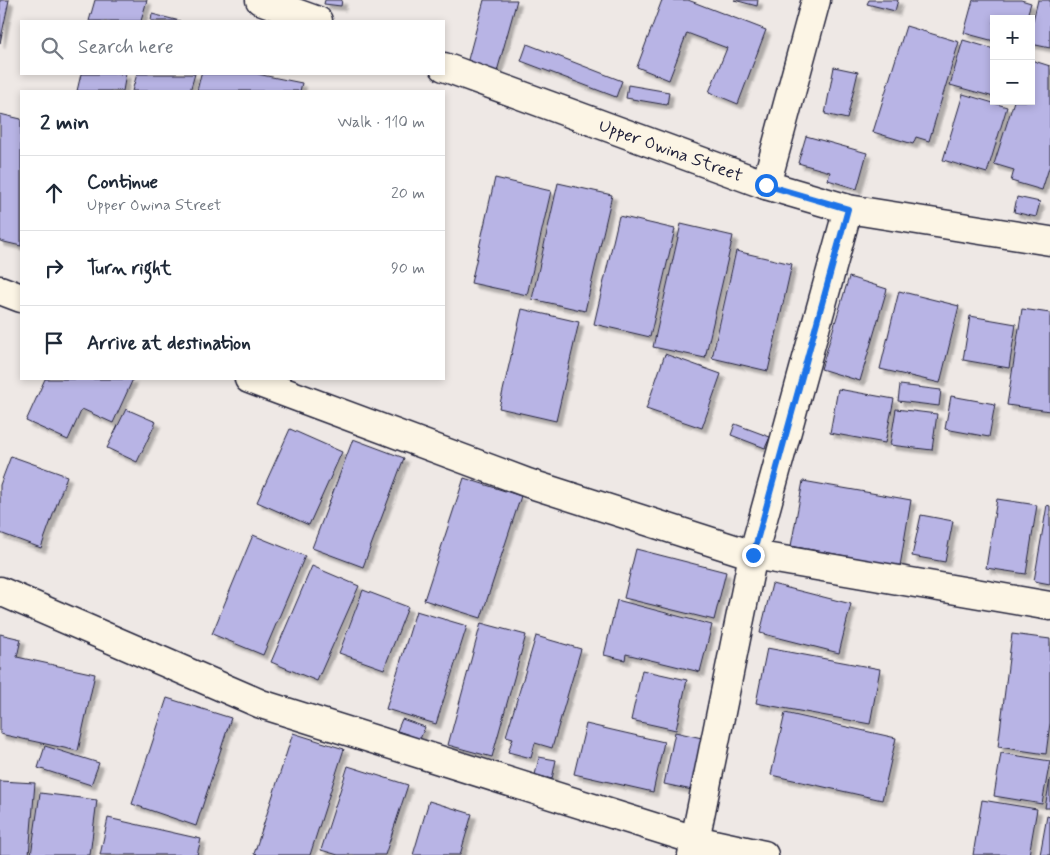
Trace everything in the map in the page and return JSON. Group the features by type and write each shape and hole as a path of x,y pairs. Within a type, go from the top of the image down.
{"street":[{"path":"260,0 309,12"},
{"path":"766,185 816,0"},
{"name":"Upper Owina Street","path":"445,67 766,185 848,209 1050,241"},
{"path":"694,848 753,555 848,209"},
{"path":"0,290 20,298"},
{"path":"252,380 528,483 753,555 1050,606"},
{"path":"0,591 261,704 694,848 764,855"}],"building":[{"path":"0,0 9,0 0,43"},
{"path":"95,0 147,0 141,20 89,20"},
{"path":"325,0 342,0 341,6 324,4"},
{"path":"484,0 517,0 496,75 466,67"},
{"path":"662,0 688,0 766,30 738,104 709,92 727,48 687,33 669,80 637,67"},
{"path":"734,0 758,0 757,6"},
{"path":"869,0 898,0 895,11 867,4"},
{"path":"973,0 1021,0 1031,3 1027,15 990,15 990,40 964,33"},
{"path":"1038,0 1050,0 1050,48 1035,45 1034,15"},
{"path":"152,14 176,20 151,20"},
{"path":"906,26 959,42 929,141 916,137 913,144 873,132"},
{"path":"963,40 990,48 990,96 950,85"},
{"path":"527,44 622,81 616,97 521,61"},
{"path":"1035,61 1050,66 1050,165 1042,190 1011,181 1014,170 994,164 1013,105 1035,105"},
{"path":"834,67 858,72 847,119 825,114"},
{"path":"81,75 126,75 123,90 77,90"},
{"path":"137,75 195,75 190,90 132,90"},
{"path":"201,75 262,75 302,83 300,90 197,90"},
{"path":"628,85 669,92 667,105 626,98"},
{"path":"963,94 990,102 990,105 1007,107 987,173 943,160"},
{"path":"0,114 20,119 20,246 0,241"},
{"path":"806,136 867,153 857,189 828,180 830,172 798,163"},
{"path":"495,178 551,191 527,295 471,283"},
{"path":"558,183 612,195 585,311 532,299"},
{"path":"1017,197 1040,202 1036,217 1014,212"},
{"path":"619,216 675,229 650,337 594,324"},
{"path":"681,224 733,236 705,358 653,347"},
{"path":"736,251 792,264 768,371 712,358"},
{"path":"849,277 887,289 860,381 821,369"},
{"path":"899,291 959,306 940,383 880,369"},
{"path":"522,309 579,322 556,421 499,408"},
{"path":"1022,309 1050,313 1050,411 1007,405"},
{"path":"970,316 1016,324 1009,368 963,360"},
{"path":"665,354 721,374 702,428 646,409"},
{"path":"45,380 133,380 113,423 82,409 68,440 26,421"},
{"path":"900,385 941,390 939,406 898,401"},
{"path":"838,389 894,399 885,443 830,433"},
{"path":"951,396 995,404 989,437 945,429"},
{"path":"126,409 156,422 137,462 107,448"},
{"path":"896,409 937,414 932,450 890,445"},
{"path":"735,424 770,437 765,448 731,435"},
{"path":"290,429 342,452 309,525 257,502"},
{"path":"353,439 404,458 363,567 312,548"},
{"path":"11,456 67,476 41,548 0,533 0,485"},
{"path":"464,478 521,496 481,618 424,600"},
{"path":"803,481 911,500 900,566 791,546"},
{"path":"997,499 1037,505 1026,574 986,568"},
{"path":"1047,505 1050,506 1050,584 1034,581"},
{"path":"921,515 953,521 945,562 912,556"},
{"path":"253,535 305,556 263,655 212,634"},
{"path":"636,549 726,572 714,620 624,598"},
{"path":"312,566 359,586 317,681 271,662"},
{"path":"772,584 851,604 839,653 760,633"},
{"path":"363,590 408,607 384,669 339,653"},
{"path":"617,600 712,625 700,672 626,654 625,660 604,655"},
{"path":"416,611 467,626 436,724 386,709"},
{"path":"481,623 526,635 492,757 448,745"},
{"path":"0,634 21,639 17,657 95,674 78,751 0,734"},
{"path":"1012,634 1050,639 1050,723 1046,754 998,747"},
{"path":"536,636 581,649 552,748 535,743 531,758 508,752 513,738 506,736"},
{"path":"767,648 880,669 870,724 756,703"},
{"path":"642,670 687,680 676,730 631,720"},
{"path":"167,698 231,718 196,826 132,804"},
{"path":"785,713 896,738 882,800 771,775"},
{"path":"402,719 425,727 420,739 397,731"},
{"path":"586,724 664,742 653,792 574,774"},
{"path":"675,732 702,738 692,790 664,784"},
{"path":"293,733 344,749 310,855 254,854"},
{"path":"45,746 99,763 91,785 38,768"},
{"path":"1001,753 1050,761 1042,804 994,796"},
{"path":"539,757 556,760 552,779 535,775"},
{"path":"348,766 408,785 385,855 338,855 321,850"},
{"path":"1050,779 1050,808 1045,808"},
{"path":"0,781 35,783 29,855 0,855"},
{"path":"40,793 97,800 90,855 31,855"},
{"path":"982,800 1037,809 1029,855 973,855"},
{"path":"429,801 472,814 460,855 413,855"},
{"path":"1047,816 1050,817 1050,855 1040,855"},
{"path":"108,818 201,839 197,855 100,855"}],"route":[{"path":"753,555 848,209 766,185"}]}
